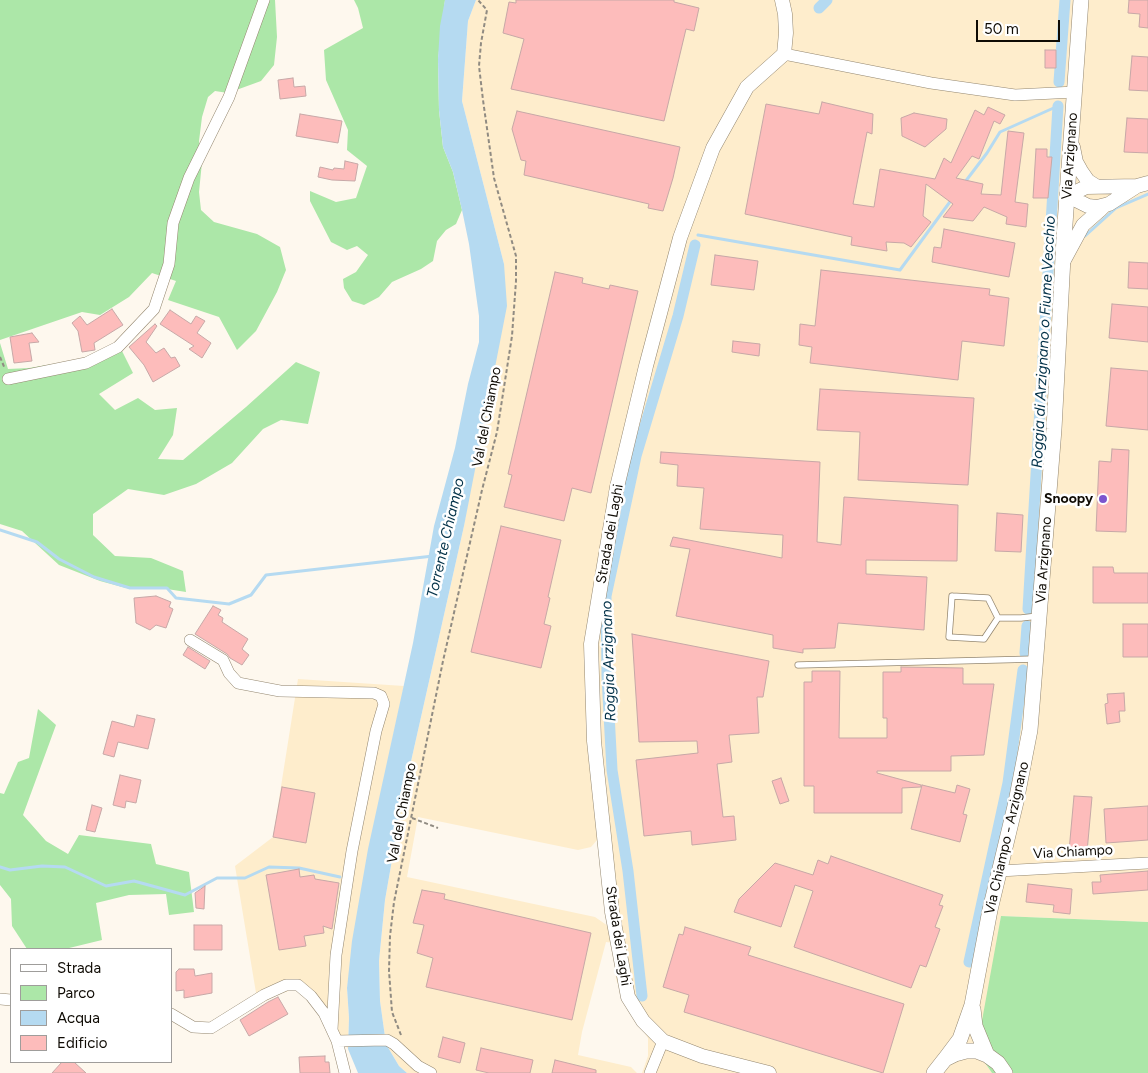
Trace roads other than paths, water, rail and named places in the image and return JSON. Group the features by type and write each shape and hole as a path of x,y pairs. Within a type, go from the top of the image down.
{"main road":[{"name":"Via Arzignano","path":"1036,665 1054,429 1063,262 1081,0"},
{"name":"Via Chiampo - Arzignano","path":"972,1005 990,910 1030,730 1036,665"},
{"path":"972,1005 975,1026 987,1055"},
{"path":"934,1073 960,1039 972,1005"},
{"path":"945,1059 966,1051 977,1051 998,1063 1005,1073"}],"street":[{"path":"8,379 86,362 118,347 154,309 168,264 173,223 186,187 229,97 264,0"},
{"path":"783,0 786,33 784,54 931,83 1015,95 1075,92"},
{"name":"Strada dei Laghi","path":"769,1073 702,1056 663,1041 643,1020 628,997 612,912 594,741 591,644 617,487 646,366 680,238 713,148 747,87 784,54"},
{"path":"1072,142 1076,162 1088,181 1096,186"},
{"path":"1068,196 1086,187 1142,185"},
{"path":"1068,196 1088,206 1104,206 1142,185"},
{"path":"1063,262 1083,225 1104,206"},
{"path":"190,640 223,660 229,674 238,683 280,691 374,693 381,696 384,704 376,731 352,851 338,945 334,1035"},
{"name":"Via Chiampo","path":"999,871 1148,863"},
{"path":"172,1015 193,1027 211,1028 264,995 286,984 298,985 311,996 320,1008 334,1035 345,1073"},
{"path":"334,1035 387,1040 418,1066 431,1073"},
{"path":"650,1073 663,1041"}],"lane":[{"path":"952,596 988,598 998,618 984,639 949,637 952,596"},
{"path":"998,618 1040,616"},
{"path":"798,665 1036,665"}],"water":[{"path":"445,0 476,0 468,21 462,101 504,264 507,306 464,526 403,797 385,900 379,961 380,1001 386,1044 399,1066 407,1073 358,1073 348,1049 349,1018 347,988 352,941 368,849 413,643 434,526 455,448 479,342 479,316 469,244 453,172 443,147 439,110 438,59 440,26"}],"waterway":[{"name":"Roggia Arzignano","path":"819,8 827,0"},
{"name":"Roggia di Arzignano o Fiume Vecchio","path":"1059,82 1065,0"},
{"path":"965,182 1000,132 1058,106"},
{"name":"Roggia di Arzignano o Fiume Vecchio","path":"1028,609 1058,106"},
{"path":"1085,236 1116,208 1148,194"},
{"path":"698,235 900,270 952,199"},
{"name":"Roggia Arzignano","path":"642,996 628,871 612,770 607,676 606,596 636,456 678,316 695,245"},
{"name":"Torrente Chiampo","path":"489,397 494,368"},
{"path":"0,530 37,542 59,559 94,577 130,588 167,588 176,598 229,604 251,595 266,575 433,556"},
{"name":"Roggia di Arzignano o Fiume Vecchio","path":"1025,653 1027,626"},
{"name":"Roggia di Arzignano o Fiume Vecchio","path":"969,962 1008,783 1023,670"},
{"path":"0,867 10,870 42,866 65,867 106,886 134,881 185,895 217,878 245,878 269,867 299,868 340,877"}],"place":[{"name":"Snoopy","path":"1103,499"}]}
